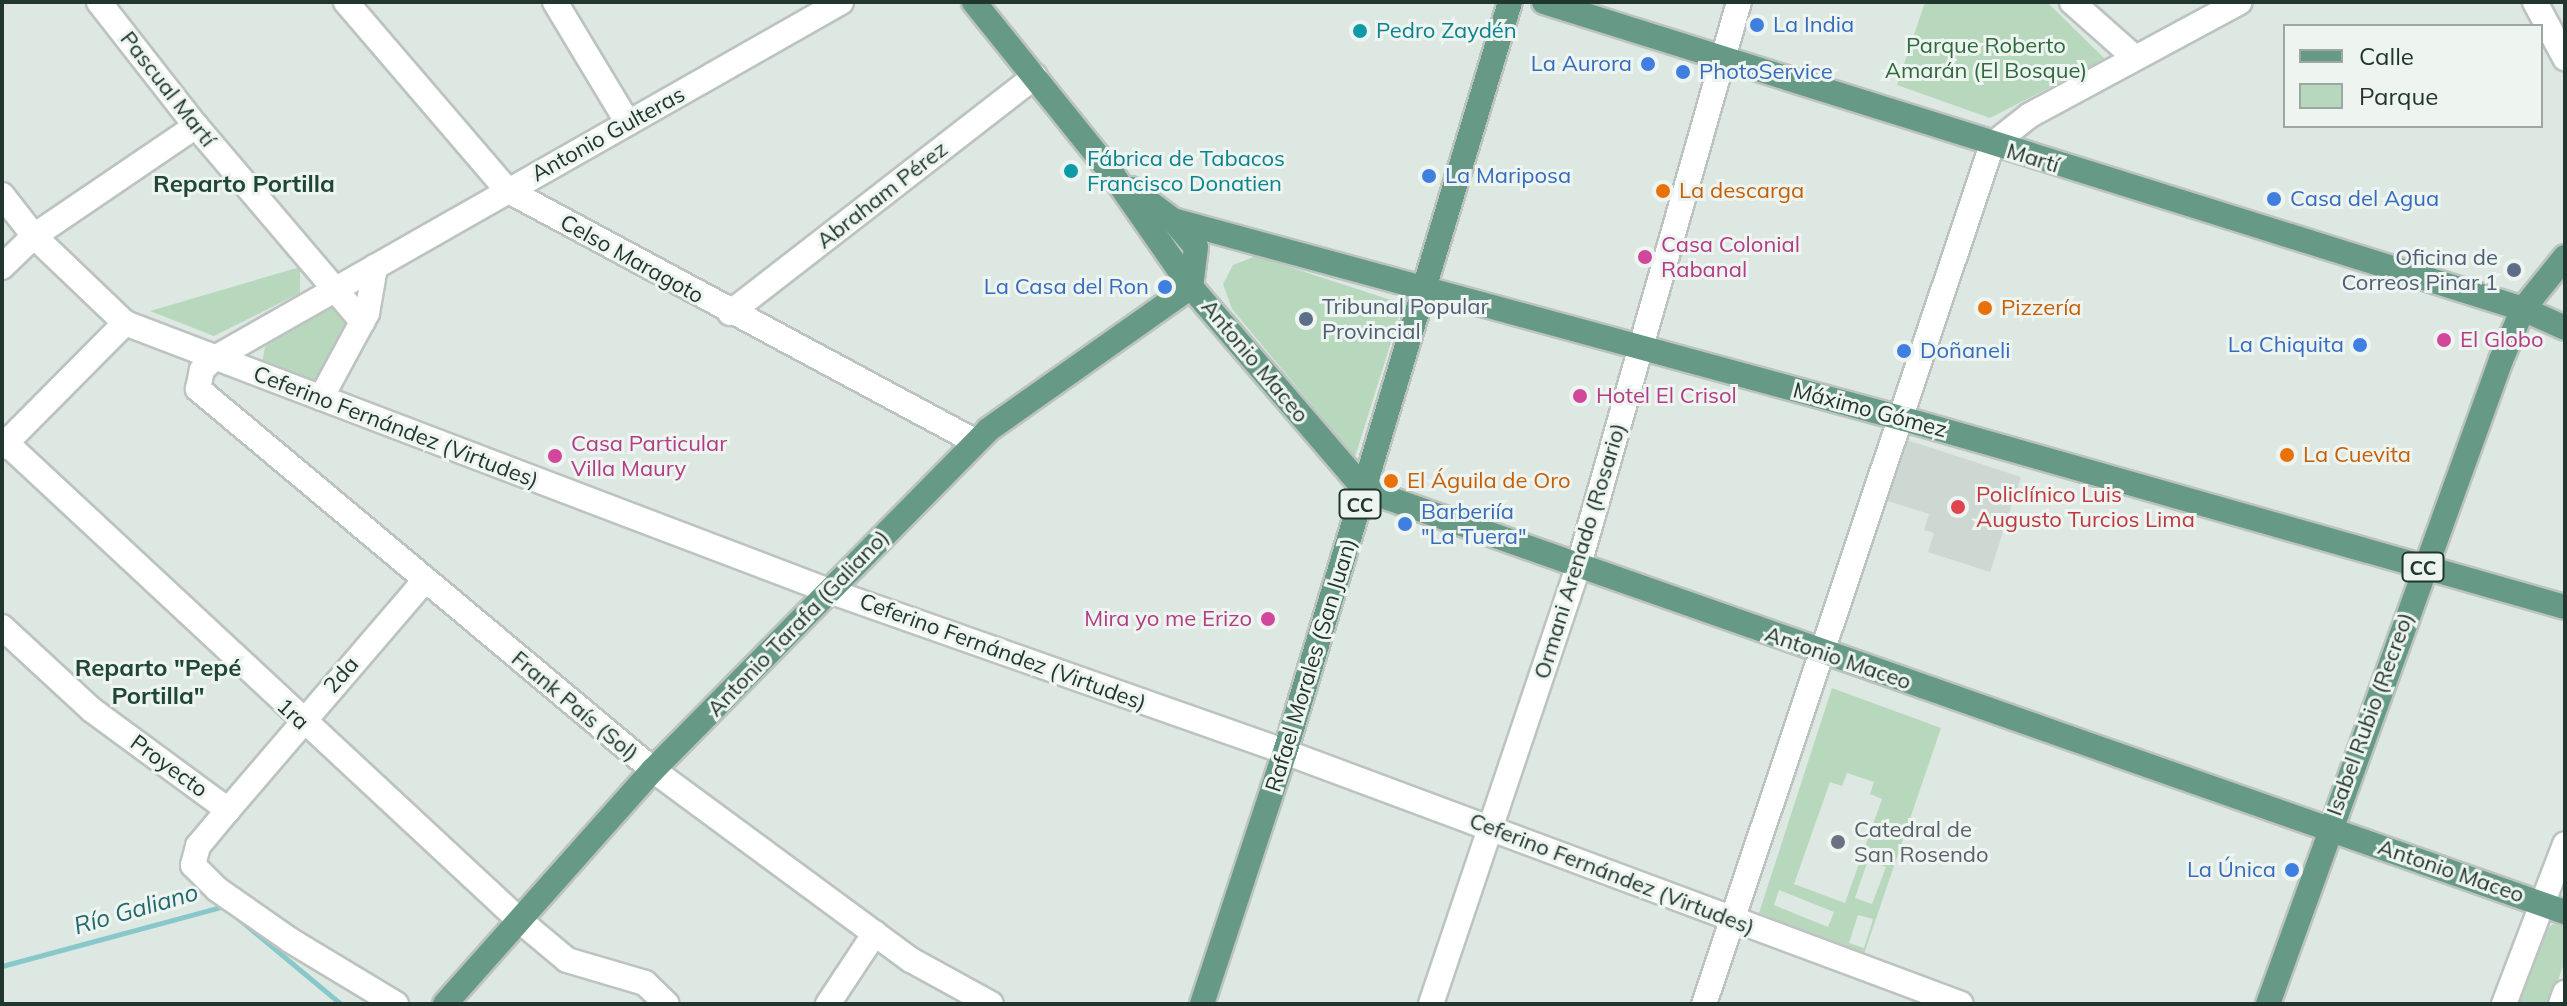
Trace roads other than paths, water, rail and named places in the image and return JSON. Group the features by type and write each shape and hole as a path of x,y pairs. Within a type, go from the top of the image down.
{"main road":[{"name":"Antonio Maceo","path":"974,2 1113,175 1191,287 1365,490 1578,568 2565,912"},
{"name":"Rafael Morales (San Juan)","path":"1202,1004 1285,752 1510,2"},
{"name":"Martí","path":"1544,2 2523,309 2565,317"},
{"name":"Antonio Maceo","path":"1113,175 1173,220 1196,247 1191,287"},
{"name":"Máximo Gómez","path":"1173,220 1904,419 2565,607"},
{"name":"Isabel Rubio (Recreo)","path":"2268,1004 2423,566 2523,309 2565,257"},
{"name":"Antonio Tarafa (Galiano)","path":"445,1004 653,770 976,442 1191,287"},
{"name":"Martí","path":"2523,309 2565,328"}],"street":[{"name":"Pascual Martí","path":"99,2 196,126 333,291 363,322"},
{"name":"Celso Maragoto","path":"346,2 507,190 730,313 976,442"},
{"path":"555,2 628,123"},
{"name":"Antonio Gulteras","path":"207,364 841,2"},
{"name":"Ormani Arenado (Rosario)","path":"1431,1004 1578,568 1726,60 1739,2"},
{"path":"2072,2 2134,57"},
{"path":"1704,1004 1904,419 1992,145 2030,115 2240,2"},
{"path":"2535,2 2565,58"},
{"name":"Abraham Pérez","path":"730,313 1035,76"},
{"path":"2,267 34,236 196,126"},
{"name":"Ceferino Fernández (Virtudes)","path":"2,195 34,236 125,323 207,364 321,398 829,591 1285,752 1961,1004"},
{"path":"321,398 363,322 375,267"},
{"path":"3,443 125,323"},
{"name":"Frank País (Sol)","path":"207,364 198,389 653,770 875,933 991,1004"},
{"name":"1ra","path":"3,443 300,721 518,919 567,960 645,983 667,1004"},
{"name":"2da","path":"396,1004 217,889 193,865 198,846 300,721 424,581"},
{"name":"Proyecto","path":"2,627 92,710 228,810"},
{"path":"2504,1004 2565,844"},
{"path":"828,1004 875,933"},
{"path":"2561,1004 2565,993"}],"waterway":[{"name":"Río Galiano","path":"2,966 224,906"},
{"name":"Río Galiano","path":"234,915 341,1004"}],"place":[{"name":"La India","path":"1757,25"},
{"name":"Pedro Zaydén","path":"1360,31"},
{"name":"La Aurora","path":"1648,64"},
{"name":"PhotoService","path":"1683,72"},
{"name":"Fábrica de Tabacos Francisco Donatien","path":"1071,171"},
{"name":"La Mariposa","path":"1429,176"},
{"name":"La descarga","path":"1663,191"},
{"name":"Casa del Agua","path":"2274,199"},
{"name":"Casa Colonial Rabanal","path":"1645,257"},
{"name":"Oficina de Correos Pinar 1","path":"2514,270"},
{"name":"La Casa del Ron","path":"1165,287"},
{"name":"Pizzería","path":"1985,308"},
{"name":"Tribunal Popular Provincial","path":"1306,319"},
{"name":"El Globo","path":"2444,340"},
{"name":"La Chiquita","path":"2360,345"},
{"name":"Doñaneli","path":"1904,351"},
{"name":"Hotel El Crisol","path":"1580,396"},
{"name":"La Cuevita","path":"2287,455"},
{"name":"Casa Particular Villa Maury","path":"555,456"},
{"name":"El Águila de Oro","path":"1391,481"},
{"name":"Policlínico Luis Augusto Turcios Lima","path":"1958,507"},
{"name":"Barberiía \"La Tuera\"","path":"1405,524"},
{"name":"Mira yo me Erizo","path":"1268,619"},
{"name":"Catedral de San Rosendo","path":"1838,842"},
{"name":"La Única","path":"2292,870"}],"district":[{"name":"Reparto Portilla","path":"244,184"},
{"name":"Reparto \"Pepé Portilla\"","path":"158,682"}],"park label":[{"name":"Parque Roberto Amarán (El Bosque)","path":"1986,58"}]}
